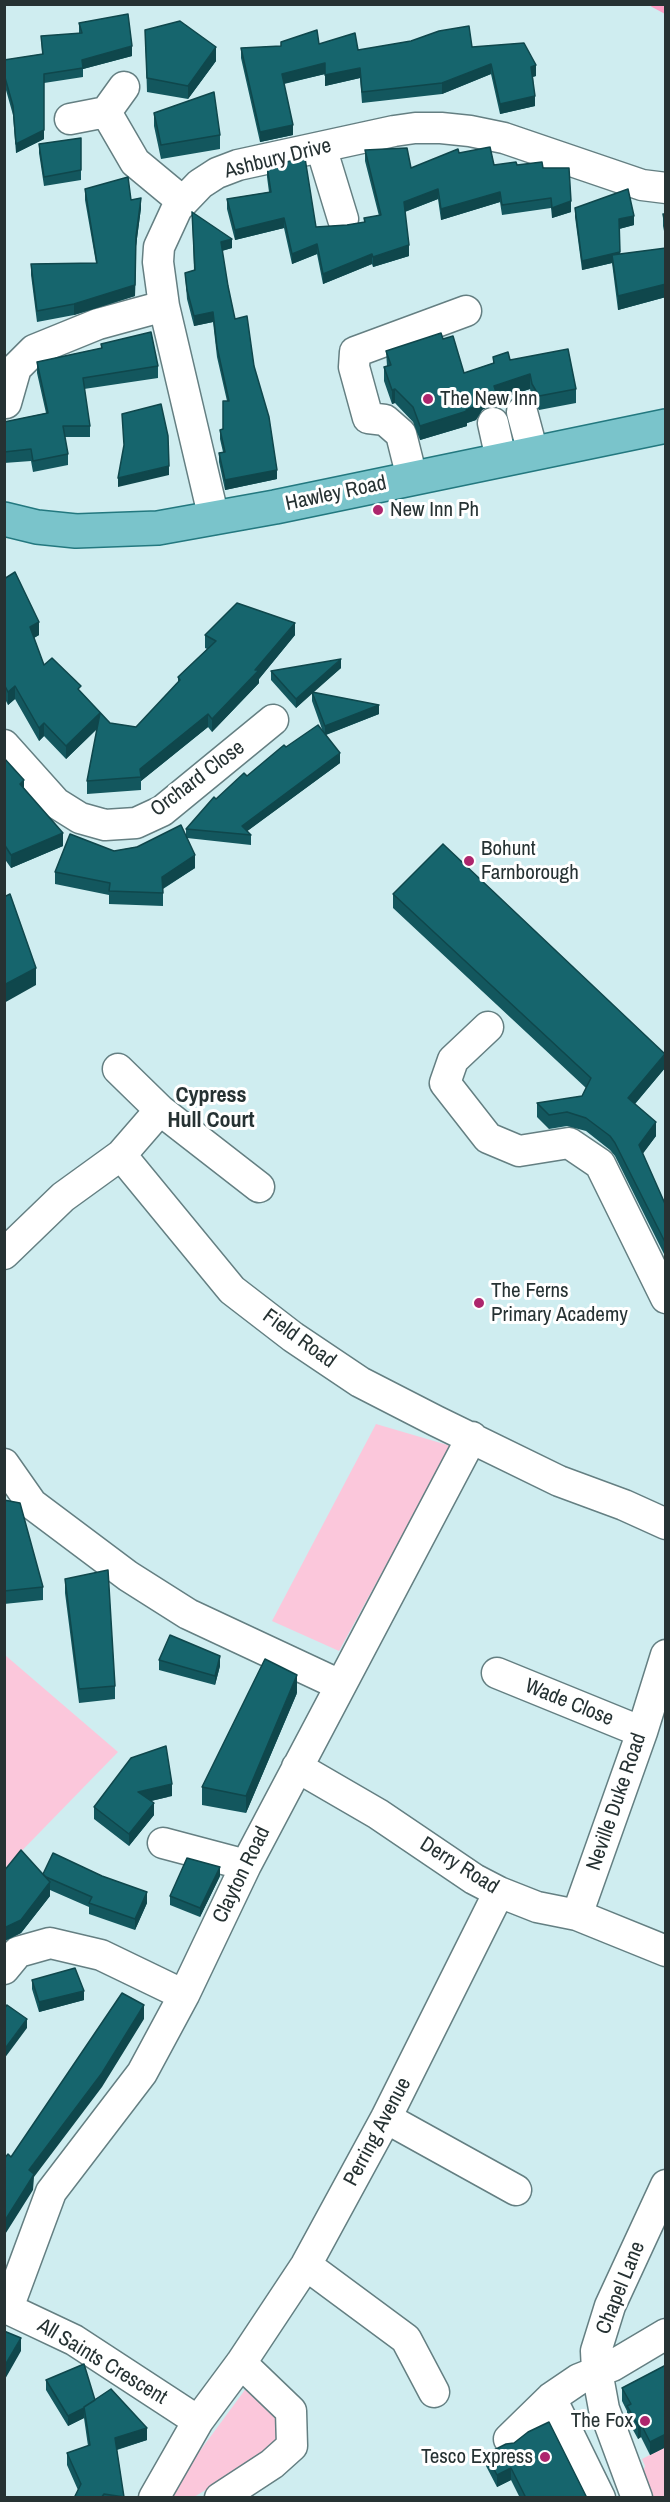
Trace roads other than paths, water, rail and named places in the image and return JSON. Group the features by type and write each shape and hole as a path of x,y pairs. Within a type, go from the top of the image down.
{"main road":[{"name":"Hawley Road","path":"4,519 37,527 76,531 158,528 214,519 666,426"}],"street":[{"path":"70,119 106,111 124,87"},
{"path":"106,111 135,162 182,201"},
{"name":"Ashbury Drive","path":"214,519 164,306 158,262 159,247 171,220 182,201 200,184 217,173 237,165 415,128 470,131 504,138 642,185 666,188"},
{"path":"321,147 343,219"},
{"path":"6,403 16,368 34,350 98,324 164,306"},
{"path":"411,477 401,434 385,420 368,418 354,367 355,352 466,311"},
{"path":"522,412 533,453"},
{"path":"494,423 501,459"},
{"name":"Orchard Close","path":"4,745 56,803 80,818 105,825 136,823 162,811 273,720"},
{"path":"488,1027 453,1060 445,1083 488,1138 519,1151 569,1143 600,1164 666,1298"},
{"path":"118,1069 160,1110 260,1187"},
{"path":"4,1254 63,1197 121,1155 160,1110"},
{"name":"Field Road","path":"121,1155 232,1290 293,1337 360,1382 559,1481 624,1505 666,1524"},
{"name":"Clayton Road","path":"6,2308 51,2192 142,2073 184,1995 246,1865 472,1437"},
{"path":"4,1464 32,1504 128,1576 188,1614 340,1685"},
{"name":"Neville Duke Road","path":"577,1915 642,1732 666,1655"},
{"name":"Wade Close","path":"497,1673 642,1732"},
{"name":"Derry Road","path":"297,1767 378,1814 474,1879 499,1892 537,1906 577,1915 666,1951"},
{"path":"163,1843 246,1865"},
{"name":"Perring Avenue","path":"154,2498 198,2421 241,2363 306,2265 386,2118 499,1892"},
{"path":"4,1969 18,1952 50,1942 101,1955 184,1995"},
{"path":"386,2118 516,2190"},
{"name":"Chapel Lane","path":"637,2498 604,2409 596,2351 607,2315 666,2185"},
{"path":"306,2265 406,2339 434,2392"},
{"name":"All Saints Crescent","path":"6,2308 74,2340 198,2421"},
{"path":"509,2439 551,2398 579,2379 612,2366 666,2334"},
{"path":"220,2498 272,2464 292,2446 291,2411 241,2363"},
{"path":"551,2398 600,2498"}],"waterway":[{"path":"653,4 666,11"}],"place":[{"name":"The New Inn","path":"428,399"},
{"name":"New Inn Ph","path":"378,510"},
{"name":"Bohunt Farnborough","path":"469,861"},
{"name":"The Ferns Primary Academy","path":"479,1303"},
{"name":"The Fox","path":"645,2421"},
{"name":"Tesco Express","path":"545,2457"}],"district":[{"name":"Cypress Hull Court","path":"211,1108"}]}
